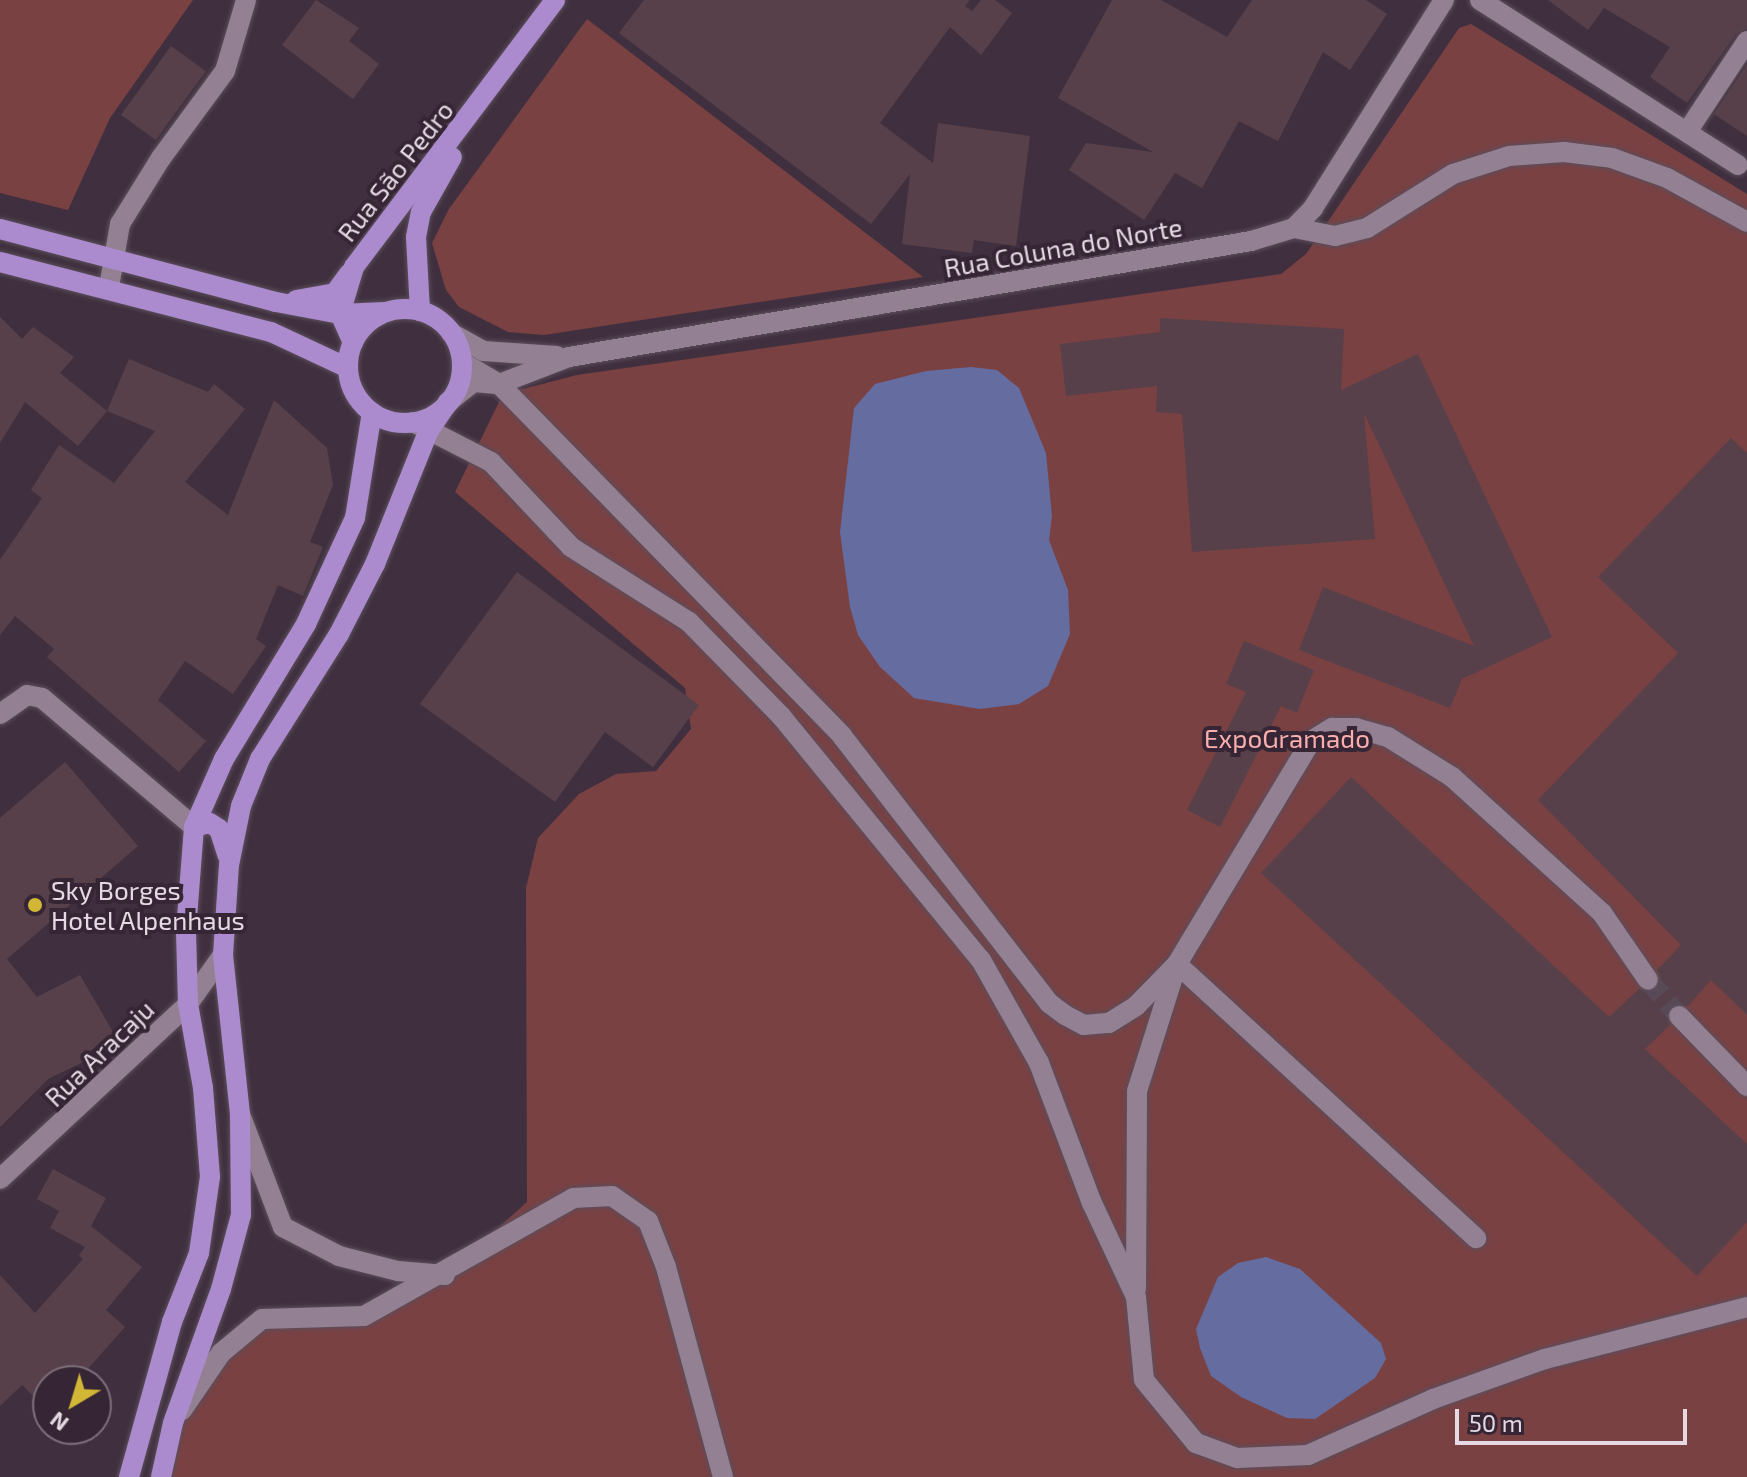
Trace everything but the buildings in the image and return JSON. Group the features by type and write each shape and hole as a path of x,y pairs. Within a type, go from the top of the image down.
{"main road":[{"name":"Rua São Pedro","path":"340,314 354,267 497,82 555,0"},
{"name":"Rua São Pedro","path":"420,311 416,237 421,212 497,82"},
{"path":"0,229 276,302 340,314 420,311 451,333 462,362 460,383 448,402 421,427 409,489 361,592 260,759 241,806 229,865 223,955 240,1114 241,1215 221,1289 173,1423 161,1477"},
{"path":"0,262 109,287 271,332 348,368"},
{"path":"276,302 335,293 354,267"},
{"path":"385,312 370,321 353,343 348,368 355,392 372,412 421,427"},
{"path":"340,314 353,343"},
{"path":"129,1477 172,1322 199,1253 210,1177 203,1088 188,1004 186,915 194,827 224,759 306,624 349,533 366,468 372,412"},
{"path":"194,827 210,823 219,829 229,865"}],"street":[{"path":"109,287 120,224 161,158 225,71 246,0"},
{"path":"1294,228 1313,208 1444,0"},
{"path":"1480,0 1738,165"},
{"path":"1687,132 1747,41"},
{"path":"1294,228 1335,236 1367,228 1453,174 1509,156 1564,152 1612,158 1667,178 1747,222"},
{"name":"Rua Coluna do Norte","path":"448,402 474,382 499,384 569,357 1251,241 1294,228"},
{"name":"Rua Coluna do Norte","path":"451,333 483,351 569,357"},
{"path":"462,362 499,384 810,702 909,818 1049,1003 1084,1025 1109,1023 1136,1006 1177,964 1311,741 1332,728 1356,728 1388,737 1452,777 1602,913 1648,980"},
{"path":"421,427 491,462 571,547 689,622 781,716 881,836 981,960 1019,1022 1136,1297"},
{"path":"0,714 27,695 42,698 194,827"},
{"path":"881,836 909,818"},
{"name":"Rua Aracaju","path":"0,1179 188,1004 223,955"},
{"path":"1177,964 1476,1238"},
{"path":"1177,964 1137,1091 1138,1351 1144,1380 1157,1402 1211,1452 1265,1460 1308,1455 1433,1399 1545,1359 1747,1307"},
{"path":"1679,1016 1747,1086"},
{"path":"240,1114 283,1227 339,1256 398,1271 445,1275"},
{"path":"173,1423 221,1353 262,1319 364,1316 445,1275 573,1198 612,1196 648,1221 666,1267 723,1477"}],"green space":[{"path":"0,0 193,0 110,118 68,210 0,193"},
{"path":"587,19 923,277 544,335 508,332 459,307 446,290 432,243 449,209"},
{"name":"ExpoGramado","path":"1471,24 1747,194 1747,1477 161,1477 173,1423 262,1319 340,1320 445,1275 527,1202 526,888 538,838 579,794 616,774 656,771 691,729 685,688 455,492 503,394 577,375 1281,274 1306,254 1459,28"}],"water":[{"path":"971,367 997,370 1019,388 1046,453 1052,516 1049,540 1068,590 1070,634 1048,686 1019,704 980,709 914,698 880,667 858,635 850,607 840,532 854,408 875,384 926,371"},
{"path":"1266,1257 1300,1269 1381,1343 1386,1359 1375,1378 1315,1419 1287,1418 1241,1397 1211,1376 1200,1348 1196,1329 1218,1277 1238,1263"}],"tunnel":[{"path":"1648,980 1679,1016"}],"place":[{"name":"Sky Borges Hotel Alpenhaus","path":"35,905"}]}
